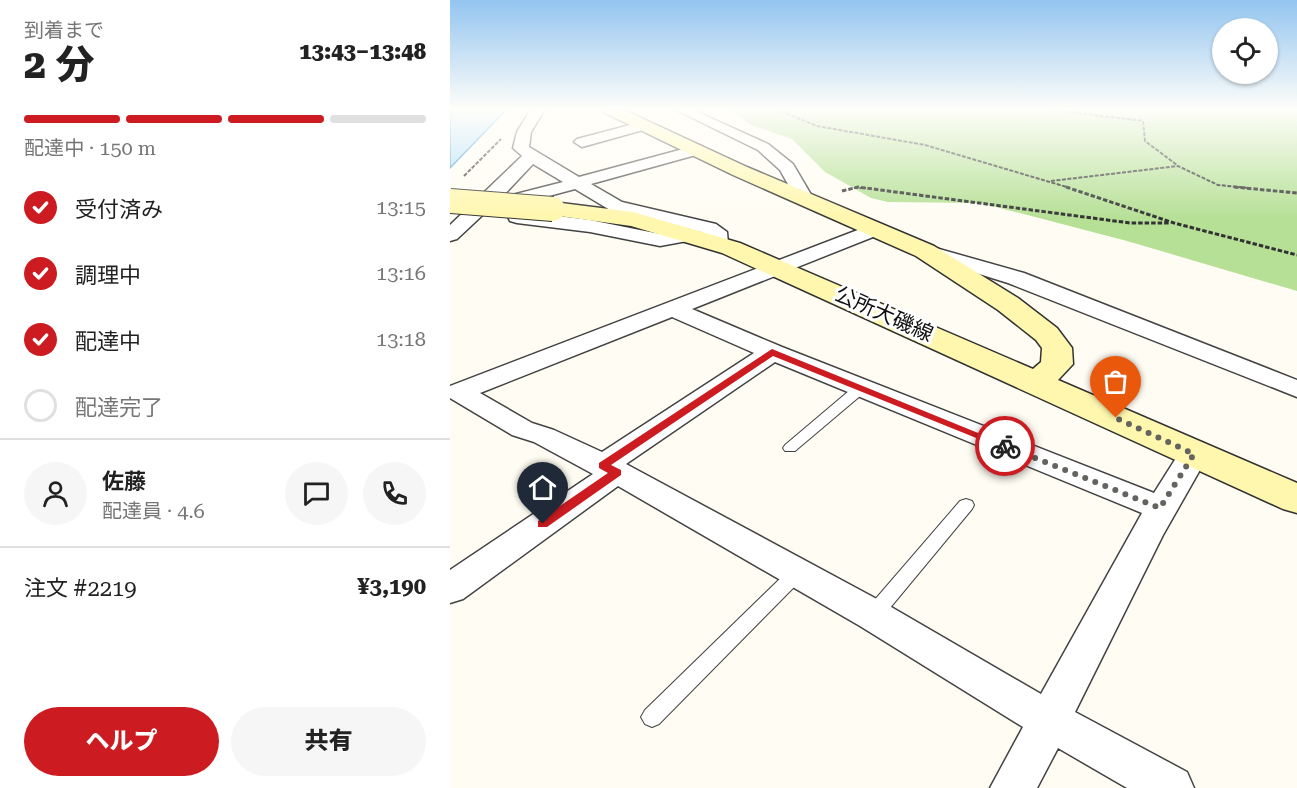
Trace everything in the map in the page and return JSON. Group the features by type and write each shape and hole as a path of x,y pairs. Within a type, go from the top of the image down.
{"main road":[{"path":"689,146 925,251 1008,304 1047,334 1057,348 1056,364 1037,383"},
{"name":"公所大磯線","path":"450,201 553,209 633,219 718,244 777,267 1297,499"}],"street":[{"path":"521,146 521,148 531,156 615,206 709,228 717,232 718,244"},
{"path":"760,146 787,167 806,199"},
{"path":"620,150 645,164"},
{"path":"474,212 698,150"},
{"path":"450,235 531,156"},
{"path":"474,212 590,226 660,240 691,235"},
{"path":"454,394 876,229"},
{"path":"925,251 1016,278 1297,389"},
{"path":"673,309 772,352 1160,508"},
{"path":"450,589 610,469 772,352"},
{"path":"454,394 522,429 544,436 610,469 873,615 1050,721 1171,788"},
{"path":"1013,788 1160,508 1194,454"}],"lane":[{"path":"790,448 861,388"},
{"path":"873,615 966,506"},
{"path":"652,717 796,573"}],"path":[{"path":"458,181 494,146"},
{"path":"928,146 1050,182 1174,223 1297,255"},
{"path":"1151,146 1178,166 1218,185 1297,193"},
{"path":"1050,182 1178,166"},
{"path":"806,199 858,187 1130,224 1174,223"}],"green space":[{"path":"799,146 1297,146 1297,291 1127,241 981,203 888,202 871,198 825,172"}],"water":[{"path":"450,146 471,146 450,168"}],"way so far":[{"path":"1005,446 1160,508 1194,454 1116,418"}],"route":[{"path":"543,524 617,472 602,465 772,352 1005,446"}]}
